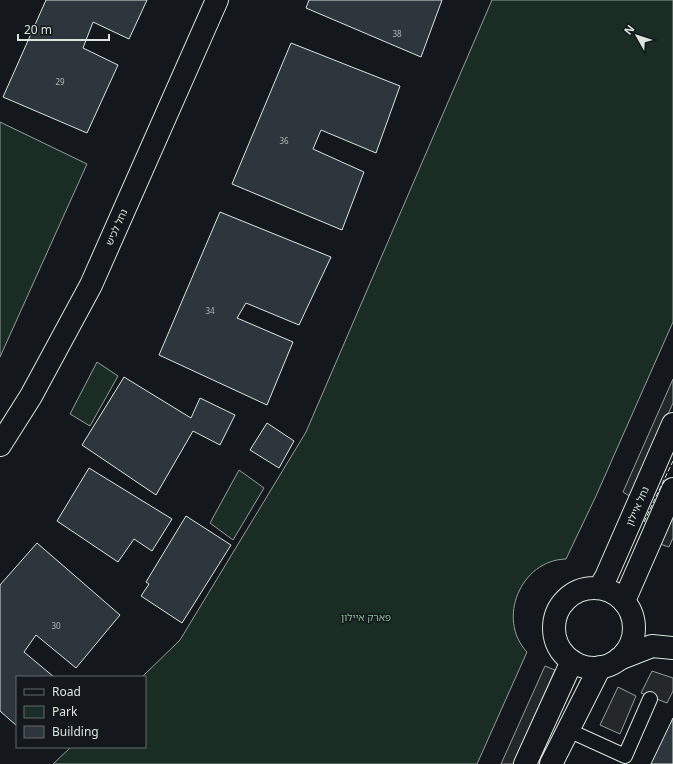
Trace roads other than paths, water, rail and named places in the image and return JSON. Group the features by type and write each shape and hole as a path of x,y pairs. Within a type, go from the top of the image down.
{"street":[{"name":"נחל לכיש","path":"0,445 32,396 90,285 217,0"},
{"name":"נחל איילון","path":"600,587 606,577 673,424"},
{"path":"624,601 673,489"},
{"path":"551,764 568,730 609,663 626,652 632,642 634,630 633,618 629,607 612,591 600,587 579,590 569,597 559,609 555,619 554,632 556,641 561,650 578,665 609,663 652,646 673,648"},
{"path":"525,764 572,661"}],"lane":[{"path":"568,730 625,756 650,699"}],"park label":[{"name":"פארק איילון","path":"366,617"}]}
